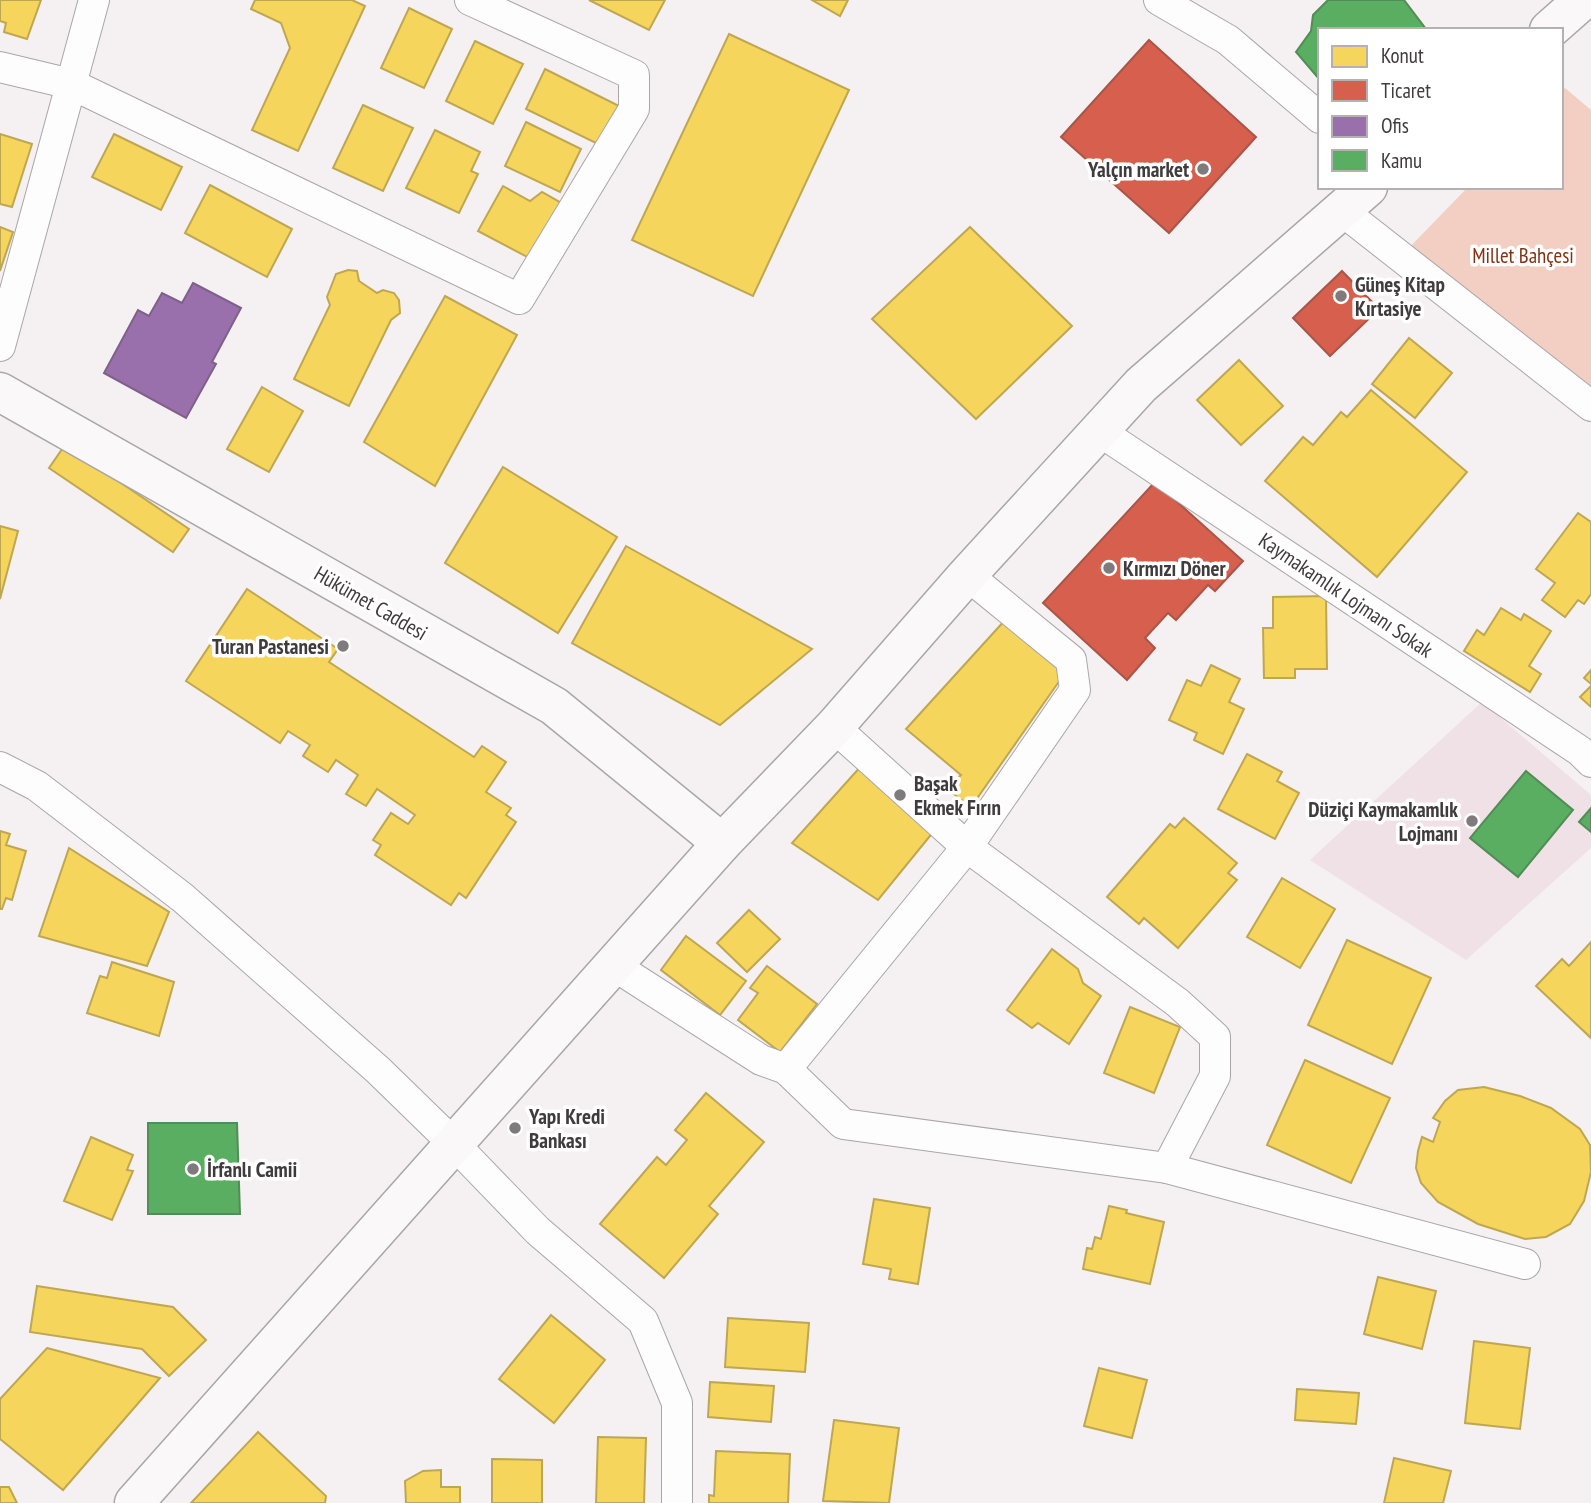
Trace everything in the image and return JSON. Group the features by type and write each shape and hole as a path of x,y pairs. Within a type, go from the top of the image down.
{"main road":[{"path":"1551,28 1583,0"},
{"path":"134,1503 722,844 834,727 967,575 1141,385 1355,199"},
{"name":"Hükümet Caddesi","path":"0,393 554,706 722,844"}],"street":[{"path":"0,346 94,0"},
{"path":"0,67 71,84 519,299 634,109 634,75 470,0"},
{"path":"1159,0 1228,40 1318,116"},
{"path":"1355,199 1591,406"},
{"name":"Kaymakamlık Lojmanı Sokak","path":"1099,431 1570,744 1591,762"},
{"path":"786,1069 967,847 1075,690 1071,660 967,575"},
{"path":"834,727 967,847 1178,1003 1215,1037 1215,1076 1167,1168"},
{"path":"0,767 37,786 183,898 378,1070 538,1231 643,1321 677,1403 677,1503"},
{"path":"614,965 761,1060 786,1069 843,1124 1167,1168 1525,1264"}],"shaded area":[{"name":"Düziçi Kaymakamlık Lojmanı","path":"1482,702 1591,795 1591,848 1466,960 1310,860"}],"green space":[{"name":"Millet Bahçesi","path":"1565,88 1591,110 1591,386 1406,251 1466,189 1563,189"}],"building: Konut":[{"path":"0,0 41,0 27,39 4,32 6,23 0,21"},
{"path":"255,0 352,0 365,6 298,151 252,130 290,48 281,23 251,9"},
{"path":"589,0 665,0 649,30"},
{"path":"812,0 848,0 840,16"},
{"path":"409,8 452,29 424,88 381,68"},
{"path":"729,34 849,90 753,296 632,240"},
{"path":"475,41 523,64 493,124 446,101"},
{"path":"545,69 619,106 600,145 526,109"},
{"path":"363,105 413,128 383,191 333,168"},
{"path":"526,122 581,149 560,192 505,166"},
{"path":"435,130 480,152 471,171 478,174 459,213 406,188"},
{"path":"0,134 32,144 12,207 0,204"},
{"path":"114,134 182,167 161,210 92,177"},
{"path":"210,185 292,229 267,277 185,233"},
{"path":"503,186 530,201 542,192 563,204 533,260 478,231"},
{"path":"0,227 13,232 0,271"},
{"path":"970,227 1072,326 976,419 872,319"},
{"path":"348,270 357,271 359,281 377,293 383,290 394,293 399,300 400,313 391,320 349,406 294,379 330,305 327,297 336,274"},
{"path":"445,296 517,335 435,486 364,442"},
{"path":"1409,338 1452,373 1415,418 1372,384"},
{"path":"1239,360 1283,406 1241,445 1197,400"},
{"path":"262,387 303,411 269,472 227,449"},
{"path":"1371,390 1467,472 1377,577 1265,481 1303,437 1313,445 1341,412 1347,417"},
{"path":"65,445 189,529 173,552 49,468"},
{"path":"503,467 617,537 558,633 445,563"},
{"path":"1578,513 1591,522 1591,594 1584,604 1578,600 1565,617 1542,600 1555,583 1536,569"},
{"path":"0,526 18,531 0,599"},
{"path":"626,546 812,649 720,725 572,643"},
{"path":"247,589 338,649 329,662 474,757 482,746 506,762 486,792 511,808 506,815 516,822 466,898 459,893 451,905 375,855 381,845 373,840 391,813 408,824 415,815 377,789 366,806 346,794 358,775 336,760 328,772 303,756 310,745 288,731 280,743 186,681"},
{"path":"1326,596 1327,669 1295,669 1295,678 1264,678 1263,628 1273,628 1273,597"},
{"path":"1501,608 1521,620 1524,614 1551,631 1529,666 1541,674 1530,692 1464,651 1477,630 1484,635"},
{"path":"1006,619 1065,673 971,807 946,788 961,775 906,729"},
{"path":"1211,665 1240,679 1229,702 1244,709 1223,754 1194,740 1197,733 1169,720 1187,680 1201,686"},
{"path":"1591,670 1591,684 1584,678"},
{"path":"1591,686 1591,707 1580,697"},
{"path":"1247,754 1282,772 1277,781 1299,793 1275,839 1218,809"},
{"path":"862,765 934,831 878,900 792,843"},
{"path":"1184,818 1237,863 1228,873 1237,880 1178,948 1144,918 1139,924 1107,897 1170,824 1175,828"},
{"path":"0,831 10,834 6,845 26,851 12,900 6,898 2,909 0,909"},
{"path":"69,848 169,912 147,966 39,936"},
{"path":"1282,878 1335,909 1300,968 1247,937"},
{"path":"749,910 780,939 747,972 717,943"},
{"path":"686,936 746,981 720,1015 661,970"},
{"path":"1347,940 1431,978 1392,1064 1308,1025"},
{"path":"1591,942 1591,1038 1536,986 1562,959 1569,966"},
{"path":"1052,949 1078,969 1083,983 1101,996 1069,1044 1038,1023 1032,1028 1007,1010"},
{"path":"112,962 174,982 159,1036 87,1013 100,976 107,978"},
{"path":"767,966 817,1004 780,1052 738,1020 758,993 750,988"},
{"path":"1130,1007 1180,1027 1154,1093 1104,1073"},
{"path":"1305,1060 1390,1098 1351,1183 1267,1145"},
{"path":"1484,1087 1520,1096 1551,1108 1580,1129 1590,1145 1591,1172 1584,1201 1570,1224 1546,1237 1525,1239 1478,1224 1438,1202 1421,1183 1416,1168 1418,1151 1422,1137 1433,1142 1440,1122 1433,1118 1445,1101 1458,1090"},
{"path":"706,1093 764,1142 709,1206 718,1214 664,1278 600,1224 657,1157 666,1165 687,1140 675,1130"},
{"path":"91,1137 133,1155 127,1170 133,1171 112,1220 64,1201"},
{"path":"874,1199 930,1208 918,1284 889,1279 891,1269 863,1264"},
{"path":"1109,1206 1164,1222 1150,1284 1083,1269 1087,1248 1092,1249 1095,1237 1101,1239"},
{"path":"1378,1277 1436,1291 1422,1349 1364,1334"},
{"path":"37,1286 173,1307 206,1340 169,1376 142,1349 30,1332"},
{"path":"551,1315 605,1360 554,1423 499,1379"},
{"path":"728,1318 809,1323 805,1372 725,1367"},
{"path":"1474,1341 1530,1348 1520,1429 1465,1423"},
{"path":"47,1348 160,1378 63,1490 0,1439 0,1399"},
{"path":"1099,1368 1147,1380 1132,1438 1084,1426"},
{"path":"710,1382 774,1386 771,1422 708,1417"},
{"path":"1297,1389 1359,1393 1356,1424 1295,1420"},
{"path":"834,1420 899,1428 889,1503 823,1501"},
{"path":"258,1432 326,1496 325,1503 191,1503"},
{"path":"598,1437 646,1438 644,1503 596,1503"},
{"path":"716,1451 790,1454 788,1503 709,1503 709,1495 714,1496"},
{"path":"1394,1458 1451,1471 1443,1503 1384,1503"},
{"path":"492,1459 542,1460 542,1503 492,1503"},
{"path":"441,1470 441,1487 460,1487 460,1503 406,1503 405,1481 423,1471"},
{"path":"0,1487 9,1487 17,1503 0,1503"}],"building: Ticaret":[{"path":"1149,40 1256,137 1169,233 1061,137"},
{"path":"1342,271 1379,309 1330,356 1293,318"},
{"path":"1155,482 1243,561 1215,591 1208,585 1176,620 1168,613 1145,638 1155,648 1127,680 1043,603"}],"building: Ofis":[{"path":"193,283 241,308 212,362 216,364 186,418 104,373 138,310 149,316 162,293 182,303"}],"building: Kamu":[{"path":"1328,0 1404,0 1425,28 1318,28 1318,78 1296,52 1311,31 1313,15"},
{"name":"Düziçi Kaymakamlık Lojmanı","path":"1526,771 1573,810 1518,877 1470,838"},
{"path":"1591,808 1591,832 1579,822"},
{"name":"İrfanlı Camii","path":"148,1123 237,1123 240,1214 148,1214"}],"place":[{"name":"Yalçın market","path":"1203,169"},
{"name":"Güneş Kitap Kırtasiye","path":"1341,296"},
{"name":"Kırmızı Döner","path":"1109,568"},
{"name":"Turan Pastanesi","path":"343,646"},
{"name":"Başak Ekmek Fırın","path":"900,795"},
{"name":"Düziçi Kaymakamlık Lojmanı","path":"1472,821"},
{"name":"Yapı Kredi Bankası","path":"515,1128"},
{"name":"İrfanlı Camii","path":"193,1169"}]}
